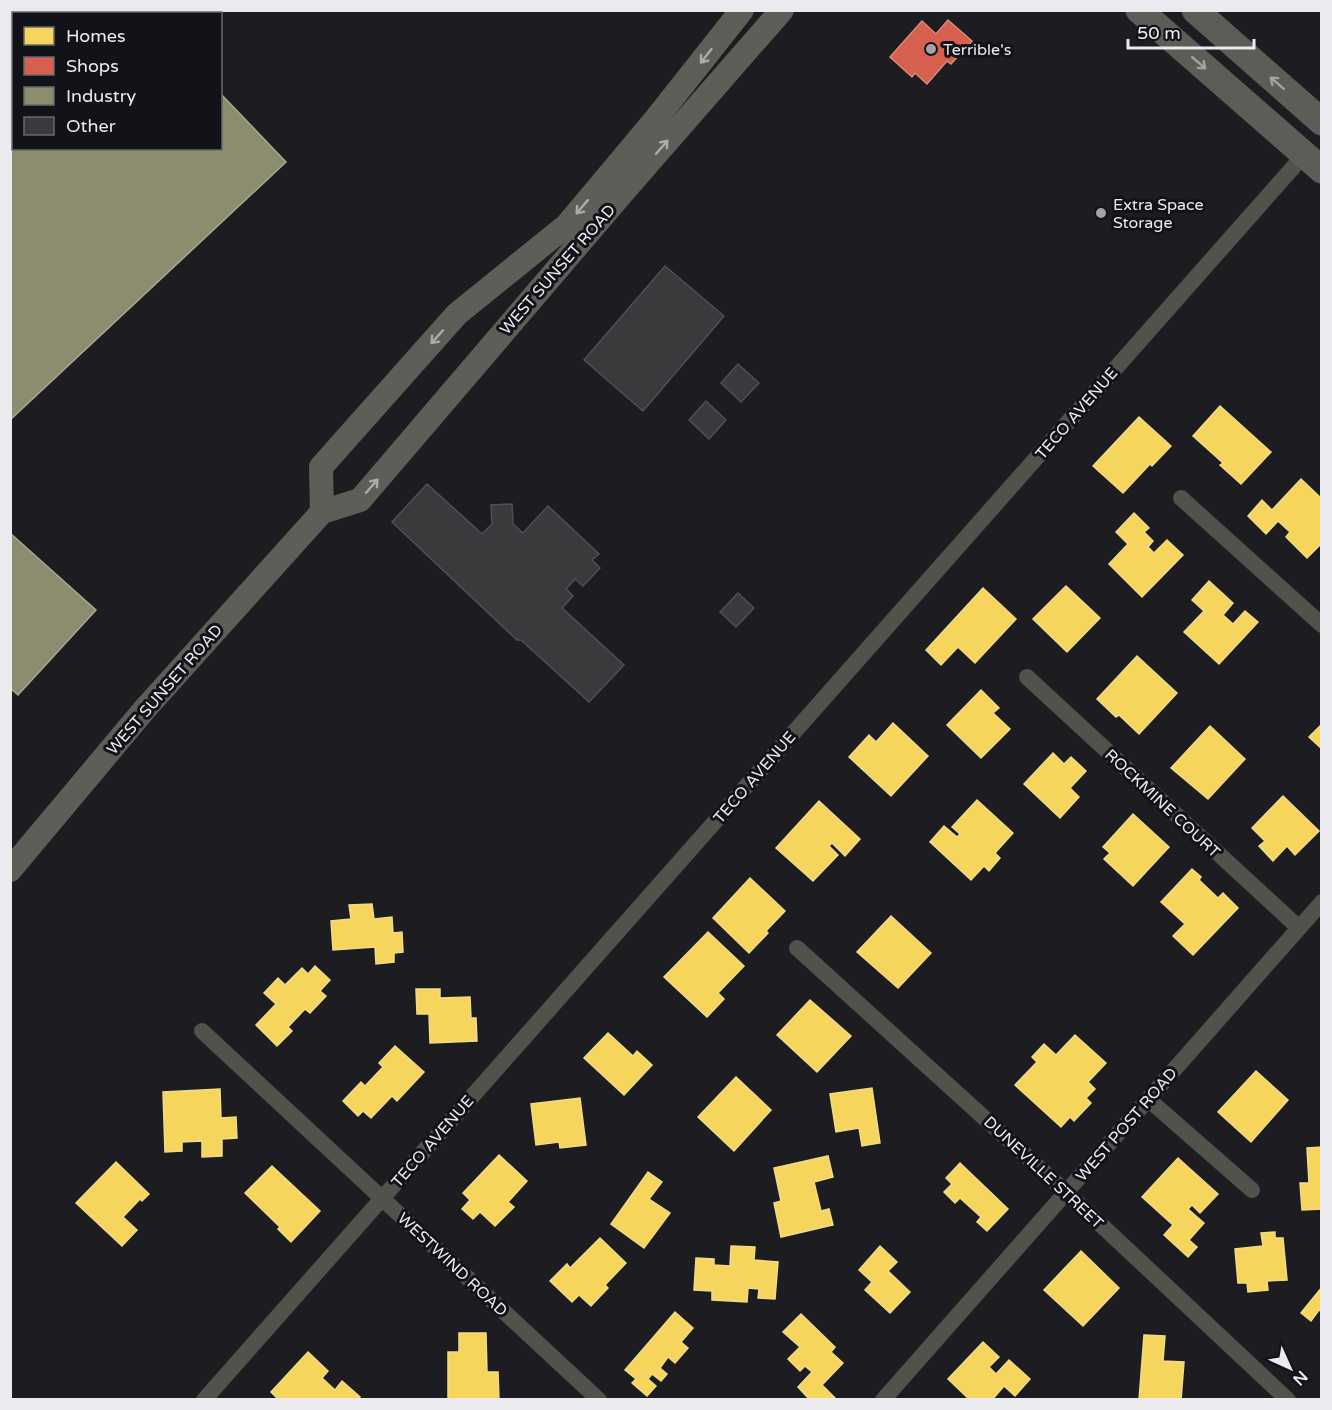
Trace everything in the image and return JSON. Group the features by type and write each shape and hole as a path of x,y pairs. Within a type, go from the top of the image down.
{"main road":[{"name":"WEST SUNSET ROAD","path":"322,512 321,467 457,314 567,225 655,120 742,10"},
{"name":"WEST SUNSET ROAD","path":"14,857 322,512 360,500 782,10"},
{"path":"1139,10 1313,162"},
{"path":"1194,10 1322,122"}],"street":[{"name":"TECO AVENUE","path":"204,1400 382,1197 1313,162"},
{"path":"1181,498 1322,625"},
{"name":"ROCKMINE COURT","path":"1028,677 1299,928"},
{"name":"WEST POST ROAD","path":"883,1400 1322,902"},
{"name":"DUNEVILLE STREET","path":"797,948 1066,1192 1288,1400"},
{"name":"WESTWIND ROAD","path":"202,1031 599,1400"},
{"path":"1148,1099 1252,1191"}],"building: Homes":[{"path":"1220,406 1271,452 1241,484 1220,465 1223,463 1193,436"},
{"path":"1139,417 1171,446 1152,466 1150,464 1123,493 1093,466"},
{"path":"1301,479 1322,499 1322,543 1307,558 1286,537 1290,532 1278,521 1266,534 1248,516 1262,500 1272,510"},
{"path":"1134,513 1149,528 1144,532 1153,541 1148,547 1154,553 1167,540 1183,555 1142,597 1109,564 1128,544 1116,532"},
{"path":"1209,581 1233,603 1223,615 1233,624 1245,611 1258,622 1219,664 1184,632 1204,611 1192,600"},
{"path":"1066,586 1100,618 1067,652 1033,619"},
{"path":"983,588 1016,619 975,663 958,647 941,665 926,650"},
{"path":"1137,656 1177,693 1139,734 1097,699"},
{"path":"981,690 999,708 993,713 1010,729 981,758 947,725"},
{"path":"893,723 928,756 891,796 849,757 869,735 876,742"},
{"path":"1322,724 1322,749 1309,737"},
{"path":"1210,726 1245,759 1208,799 1171,768"},
{"path":"1053,753 1064,764 1071,757 1086,771 1070,788 1079,797 1060,818 1024,784"},
{"path":"1283,796 1319,831 1295,855 1287,846 1273,861 1259,846 1265,841 1252,828"},
{"path":"977,800 1013,833 995,853 1000,858 989,871 984,866 971,880 930,842 944,826 957,837 960,834 952,827"},
{"path":"819,801 860,839 845,856 832,843 829,846 838,855 813,881 776,848"},
{"path":"1133,814 1169,847 1133,886 1104,859 1110,853 1103,847"},
{"path":"1192,869 1201,877 1199,880 1218,898 1223,893 1238,908 1193,955 1173,936 1185,924 1161,902"},
{"path":"750,878 785,911 749,953 713,918"},
{"path":"372,904 374,919 392,917 393,933 402,932 403,952 394,953 394,962 376,964 375,947 333,950 331,921 351,919 349,905"},
{"path":"891,916 931,953 898,988 857,952"},
{"path":"708,932 744,966 718,993 724,999 707,1017 664,977"},
{"path":"315,966 330,980 320,991 326,996 310,1013 305,1009 288,1027 292,1031 277,1046 256,1025 276,1004 264,993 278,978 285,985 302,968 308,974"},
{"path":"416,989 440,989 440,998 470,997 471,1018 476,1018 477,1041 430,1043 429,1014 417,1014"},
{"path":"810,1000 851,1036 817,1072 777,1035"},
{"path":"608,1033 633,1056 637,1051 652,1065 624,1095 584,1058"},
{"path":"1075,1035 1106,1063 1088,1082 1095,1089 1086,1098 1091,1103 1074,1121 1070,1117 1061,1127 1015,1085 1037,1062 1032,1057 1044,1044 1056,1055"},
{"path":"395,1046 424,1072 397,1101 392,1096 371,1118 363,1111 358,1116 343,1101 361,1082 365,1086 383,1067 379,1063"},
{"path":"1256,1071 1288,1100 1251,1142 1218,1112"},
{"path":"736,1077 771,1110 734,1151 698,1117"},
{"path":"872,1088 880,1143 862,1146 859,1128 836,1132 830,1094"},
{"path":"220,1089 221,1118 236,1117 237,1138 222,1139 222,1156 202,1157 202,1141 182,1142 182,1151 165,1152 163,1092"},
{"path":"580,1098 586,1145 560,1148 559,1142 536,1145 531,1104"},
{"path":"1322,1147 1322,1209 1302,1210 1300,1183 1309,1183 1307,1148"},
{"path":"499,1155 527,1181 508,1202 514,1207 495,1226 480,1212 473,1219 462,1209 470,1200 463,1193"},
{"path":"828,1156 833,1177 814,1182 821,1211 829,1209 833,1225 781,1237 774,1203 781,1201 774,1168"},
{"path":"1178,1158 1218,1194 1200,1213 1192,1205 1188,1209 1204,1223 1189,1240 1197,1247 1188,1257 1164,1235 1173,1225 1142,1197"},
{"path":"116,1162 149,1194 142,1201 140,1199 123,1217 137,1230 122,1246 76,1203"},
{"path":"960,1163 1008,1209 987,1231 977,1222 981,1217 960,1198 955,1203 944,1192 952,1184 946,1178"},
{"path":"272,1166 320,1211 291,1242 278,1229 280,1227 245,1193"},
{"path":"648,1172 662,1182 649,1199 670,1213 644,1248 611,1224"},
{"path":"1275,1232 1275,1238 1283,1238 1287,1280 1267,1281 1268,1290 1248,1292 1247,1283 1238,1283 1235,1249 1263,1246 1261,1233"},
{"path":"600,1238 626,1263 605,1285 608,1288 591,1306 579,1295 572,1302 550,1281 567,1264 570,1268"},
{"path":"731,1246 755,1247 754,1260 778,1262 775,1299 758,1298 759,1289 748,1288 747,1302 712,1300 712,1291 694,1290 696,1258 714,1259 714,1265 730,1266"},
{"path":"880,1246 897,1262 888,1271 910,1292 890,1313 865,1290 872,1282 859,1270"},
{"path":"1081,1251 1119,1288 1083,1326 1044,1290"},
{"path":"1322,1287 1322,1312 1319,1310 1311,1321 1301,1313"},
{"path":"675,1312 693,1328 681,1342 688,1348 675,1363 668,1357 660,1368 667,1374 661,1381 652,1374 648,1379 656,1386 647,1396 632,1383 636,1379 625,1370"},
{"path":"801,1314 835,1347 831,1352 843,1363 822,1385 837,1400 810,1400 798,1387 812,1372 805,1366 800,1371 788,1359 800,1347 783,1332"},
{"path":"459,1333 486,1333 487,1372 498,1372 499,1400 448,1400 448,1352 459,1352"},
{"path":"1144,1335 1165,1336 1163,1361 1184,1362 1181,1400 1139,1400"},
{"path":"983,1342 999,1357 989,1367 996,1374 1009,1360 1030,1379 1015,1396 1004,1386 992,1400 970,1400 948,1379"},
{"path":"308,1352 328,1371 322,1378 335,1390 342,1381 360,1397 358,1400 279,1400 271,1392"}],"building: Shops":[{"name":"Terrible's","path":"948,20 972,41 951,64 947,61 927,84 915,73 912,77 890,57 922,21 936,34"}],"building: Industry":[{"path":"10,10 143,10 144,12 12,12 12,150 222,150 222,95 286,162 10,420"},
{"path":"10,533 96,610 18,695 10,688"}],"building: Other":[{"path":"665,266 724,316 643,411 584,360"},
{"path":"738,364 759,383 741,402 721,383"},
{"path":"706,401 726,420 709,439 689,420"},
{"path":"427,484 482,534 492,524 491,505 512,504 513,524 523,533 548,506 599,554 592,560 600,568 583,586 575,579 566,589 573,596 562,608 624,665 589,702 521,640 517,640 392,522"},
{"path":"738,593 754,608 736,627 720,612"}],"place":[{"name":"Terrible's","path":"931,49"},
{"name":"Extra Space Storage","path":"1101,213"}]}
